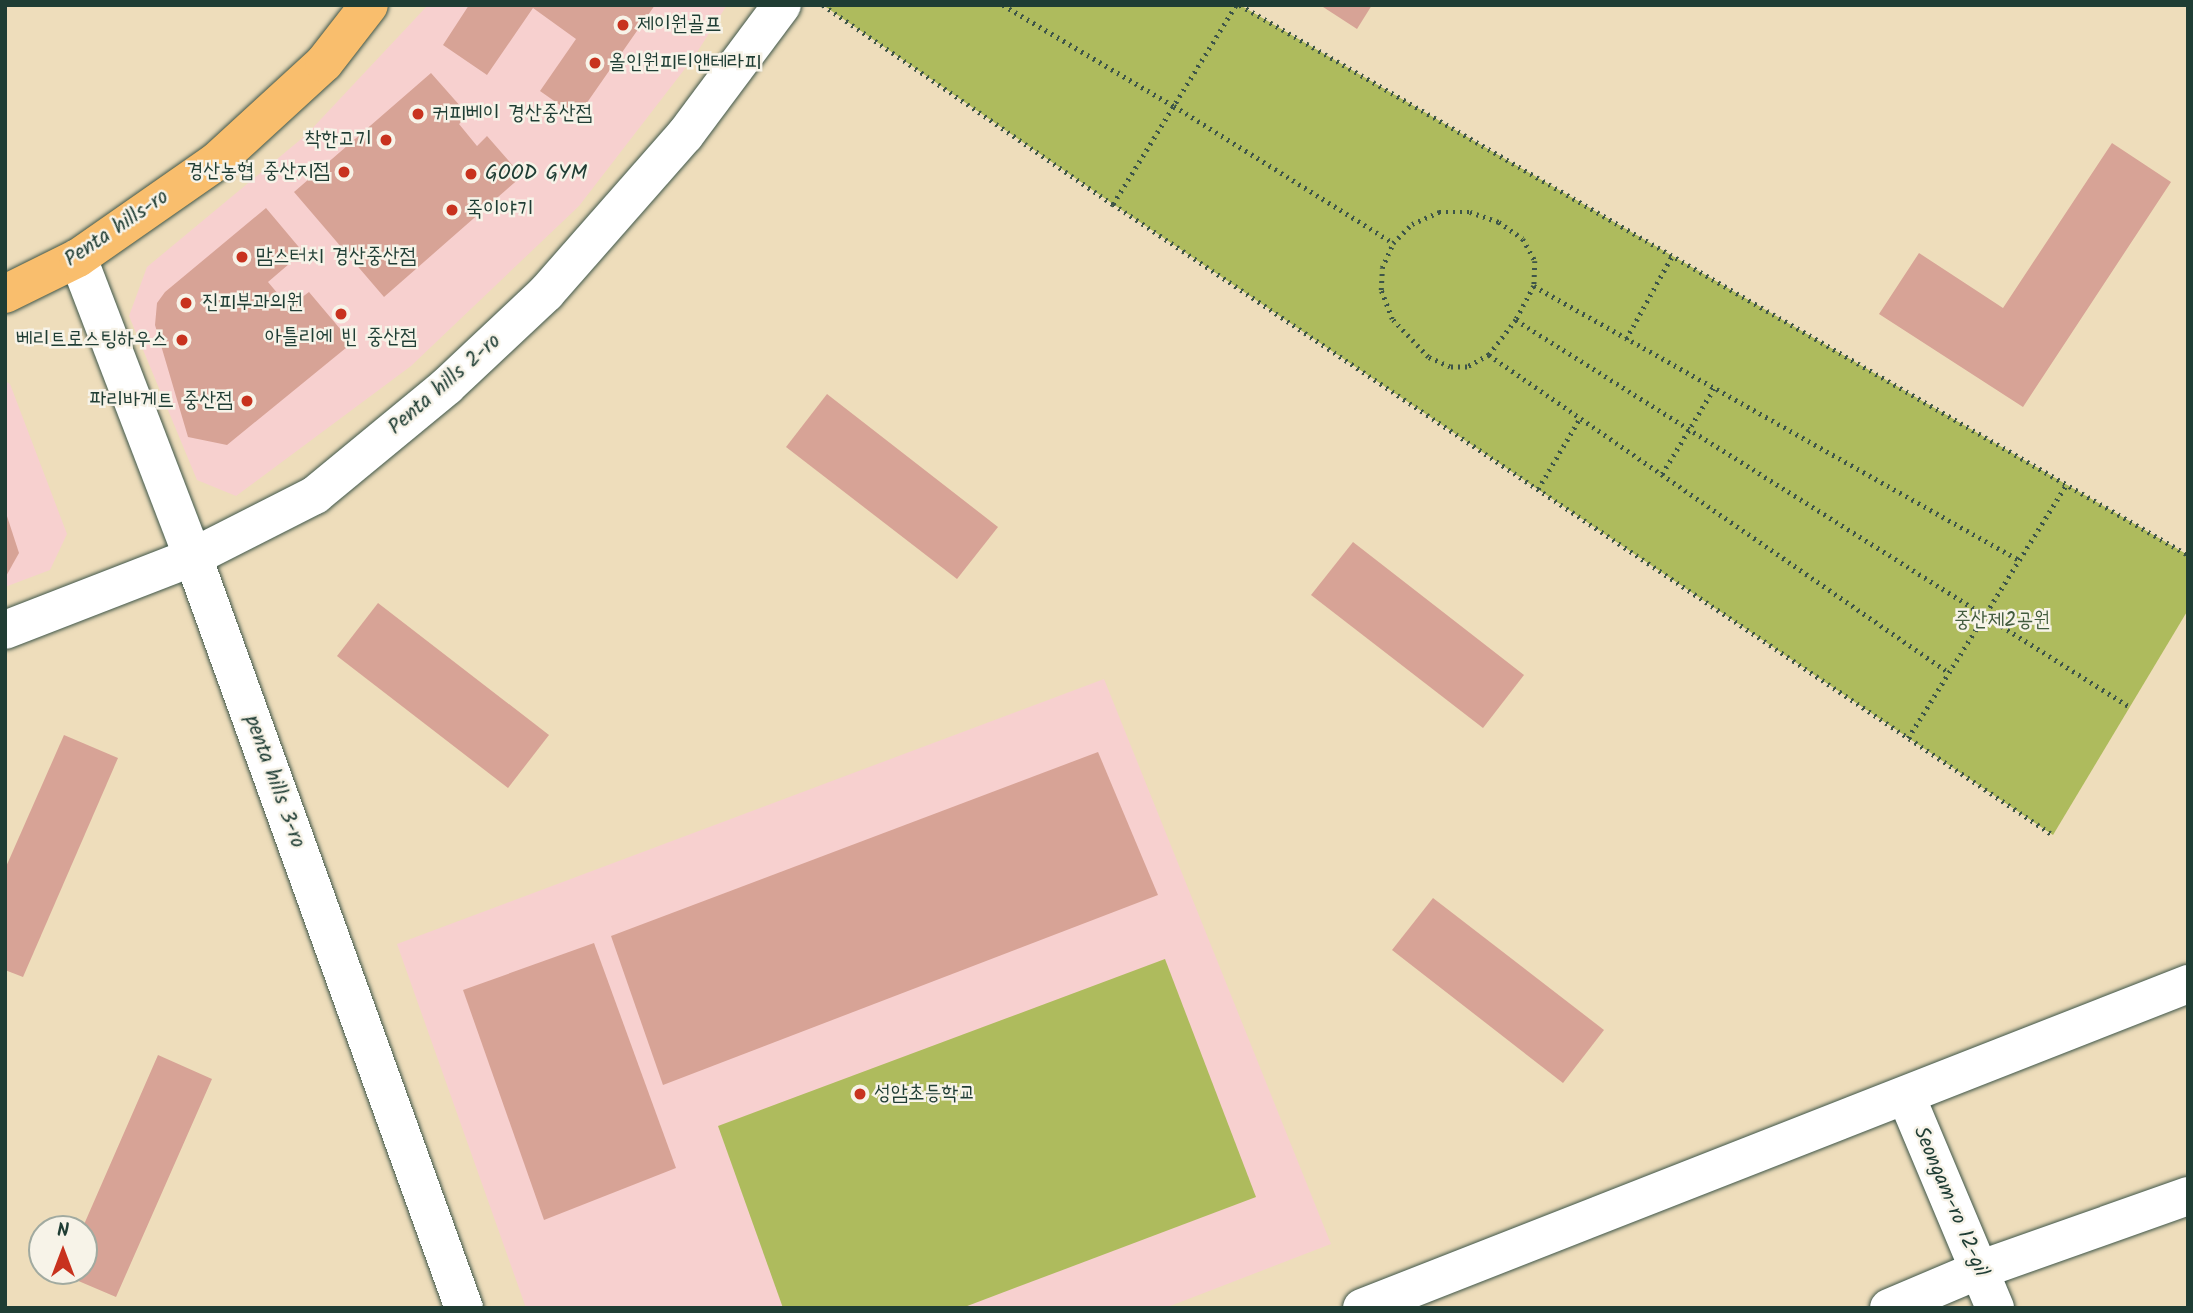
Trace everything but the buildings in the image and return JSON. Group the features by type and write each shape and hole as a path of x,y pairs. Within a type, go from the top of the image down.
{"main road":[{"name":"Penta hills-ro","path":"5,294 78,258 217,161 324,64 369,5"}],"street":[{"name":"Penta hills 2-ro","path":"5,630 193,557 316,495 447,386 546,293 685,135 782,5"},
{"name":"penta hills 3-ro","path":"78,258 193,557 464,1308"},
{"path":"1362,1308 2188,984"},
{"name":"Seongam-ro 12-gil","path":"1906,1096 1995,1308"},
{"path":"1889,1308 1979,1270 2186,1201"}],"path":[{"path":"823,5 1113,204 2053,835"},
{"path":"1003,5 1174,106 1393,243"},
{"path":"1113,204 1238,5 2188,555"},
{"path":"1439,212 1470,212 1499,222 1523,239 1535,261 1534,286 1516,320 1489,355 1467,367 1450,367 1428,357 1408,339 1392,319 1381,290 1382,268 1393,243 1412,224 1439,212"},
{"path":"1626,339 1672,256"},
{"path":"1534,286 2019,560"},
{"path":"1516,320 2130,707"},
{"path":"1489,355 1948,672"},
{"path":"1662,474 1714,388"},
{"path":"1538,489 1580,418"},
{"path":"1908,738 2066,485"}],"shaded area":[{"path":"428,5 727,5 694,57 579,206 411,366 236,496 197,480 129,316 147,267 306,135"},
{"path":"5,381 10,384 67,534 50,570 5,587"},
{"name":"성암초등학교","path":"1104,679 1331,1244 1165,1308 526,1308 397,944"}],"green space":[{"name":"중산제2공원","path":"823,5 1240,5 2188,555 2188,610 2053,835 1113,204"},
{"path":"1165,959 1256,1197 962,1308 783,1308 718,1126"}],"place":[{"name":"제이원골프","path":"623,25"},
{"name":"올인원피티앤테라피","path":"595,63"},
{"name":"커피베이 경산중산점","path":"418,114"},
{"name":"착한고기","path":"386,140"},
{"name":"경산농협 중산지점","path":"344,172"},
{"name":"GOOD GYM","path":"471,174"},
{"name":"죽이야기","path":"452,210"},
{"name":"맘스터치 경산중산점","path":"242,257"},
{"name":"진피부과의원","path":"186,303"},
{"name":"아틀리에 빈 중산점","path":"341,314"},
{"name":"베리트로스팅하우스","path":"182,340"},
{"name":"파리바게트 중산점","path":"247,401"},
{"name":"성암초등학교","path":"860,1094"}]}
